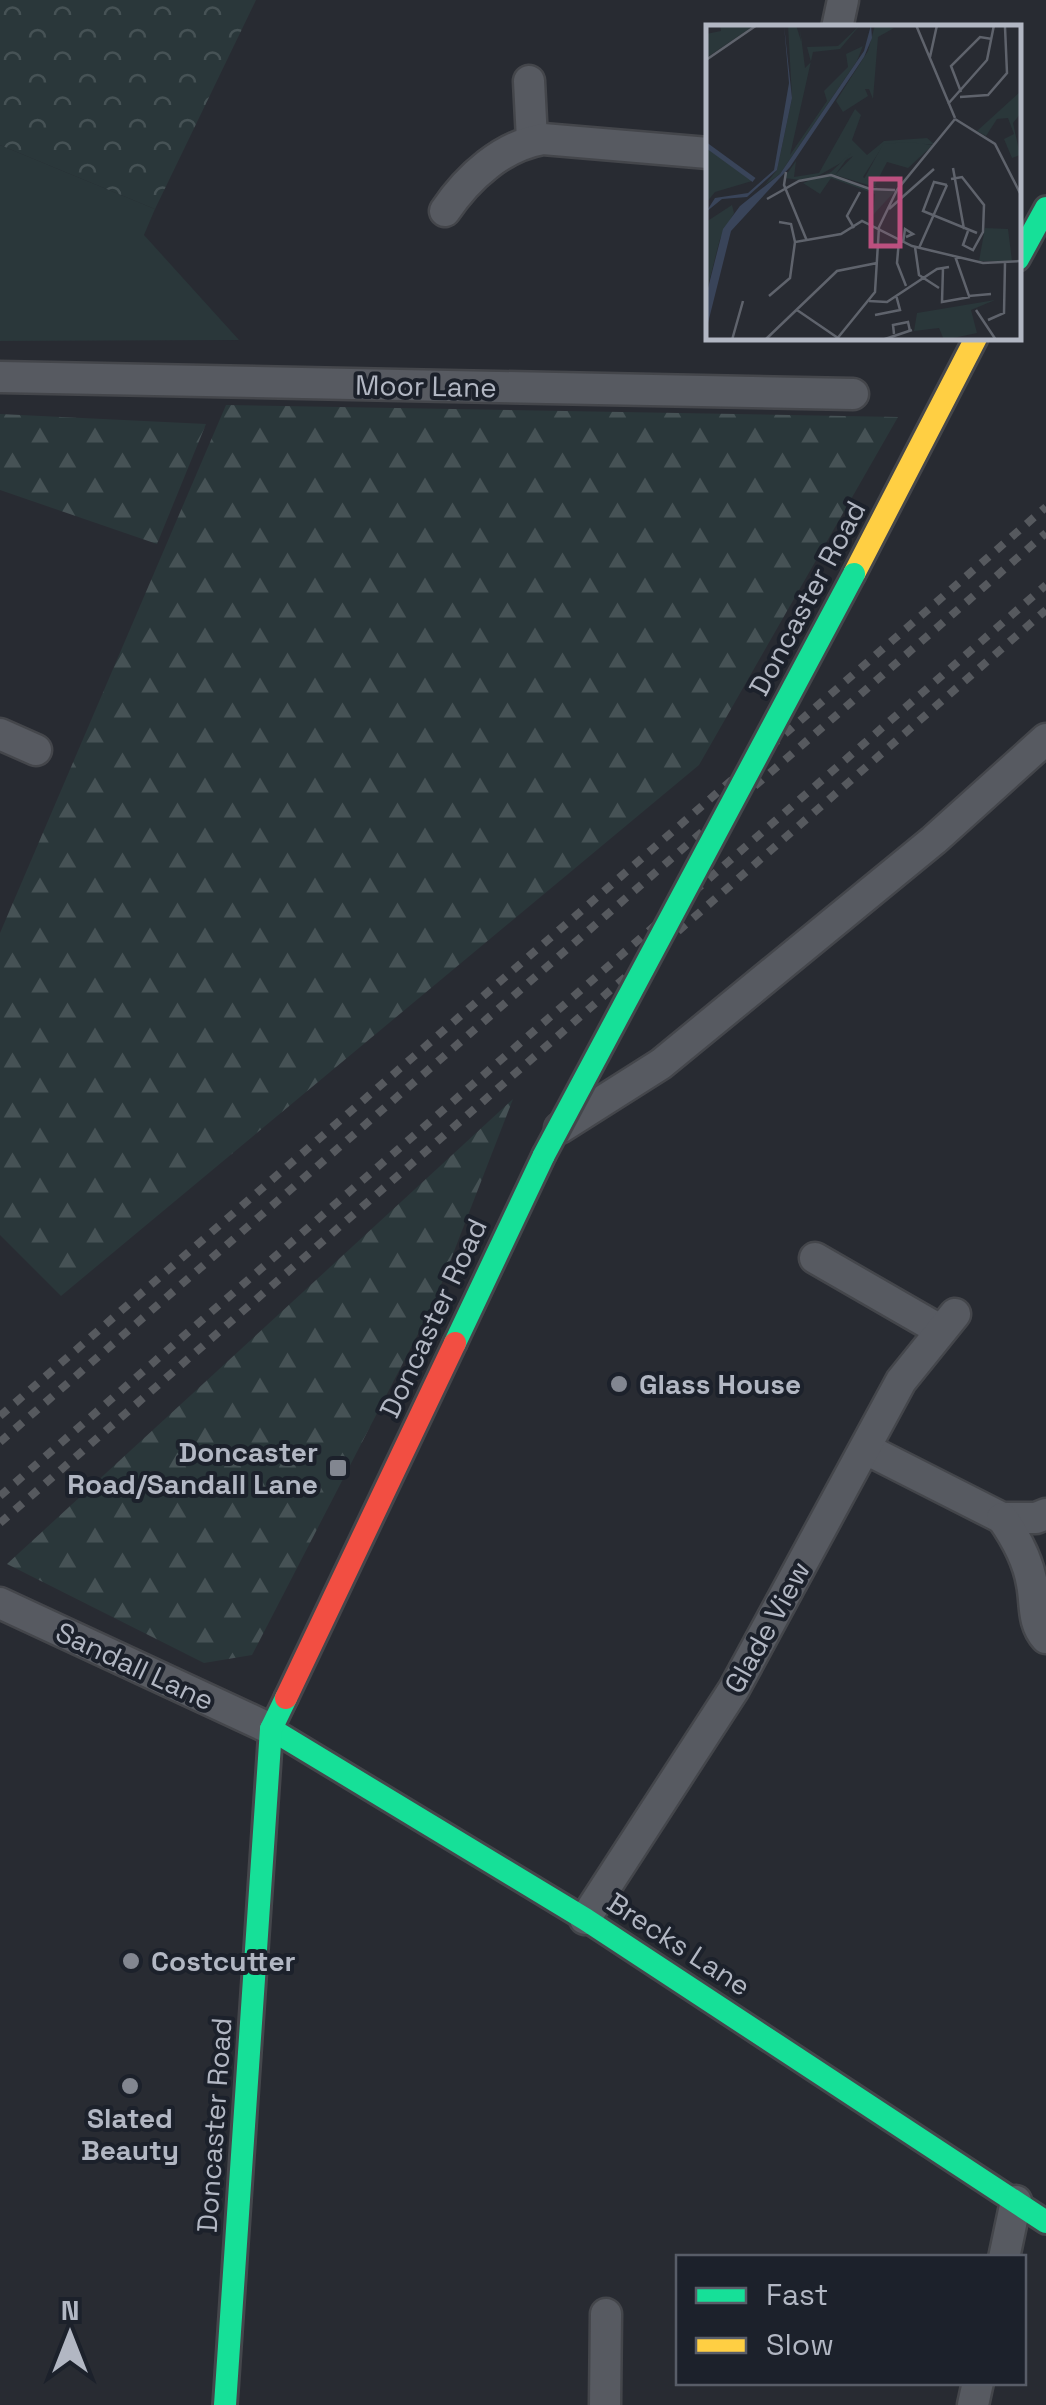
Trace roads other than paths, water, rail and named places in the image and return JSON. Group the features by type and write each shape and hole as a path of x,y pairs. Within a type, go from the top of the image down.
{"street":[{"path":"838,25 843,0"},
{"path":"528,81 532,140"},
{"path":"445,211 469,182 497,158 532,140 706,153"},
{"path":"1021,254 1046,208"},
{"name":"Doncaster Road","path":"225,2405 271,1729 551,1142 975,340"},
{"name":"Moor Lane","path":"0,378 853,394"},
{"path":"0,734 36,750"},
{"path":"551,1142 662,1064 934,840 1046,739"},
{"name":"Glade View","path":"584,1919 734,1689 901,1381 948,1322 816,1258"},
{"path":"866,1449 1002,1518 1036,1518 1046,1514"},
{"path":"1002,1518 1020,1544 1032,1583 1036,1622 1046,1638"},
{"name":"Sandall Lane","path":"8,1606 271,1729"},
{"name":"Brecks Lane","path":"271,1729 584,1919 1046,2222"},
{"path":"1005,2255 1016,2202"},
{"path":"605,2405 606,2314"}],"railway":[{"path":"0,1416 1046,507"},
{"path":"0,1442 1046,533"},
{"path":"0,1496 1046,585"},
{"path":"0,1523 1046,610"}],"place":[{"name":"Glass House","path":"619,1384"},
{"name":"Doncaster Road/Sandall Lane","path":"338,1468"},
{"name":"Costcutter","path":"131,1961"},
{"name":"Slated Beauty","path":"130,2086"}]}
